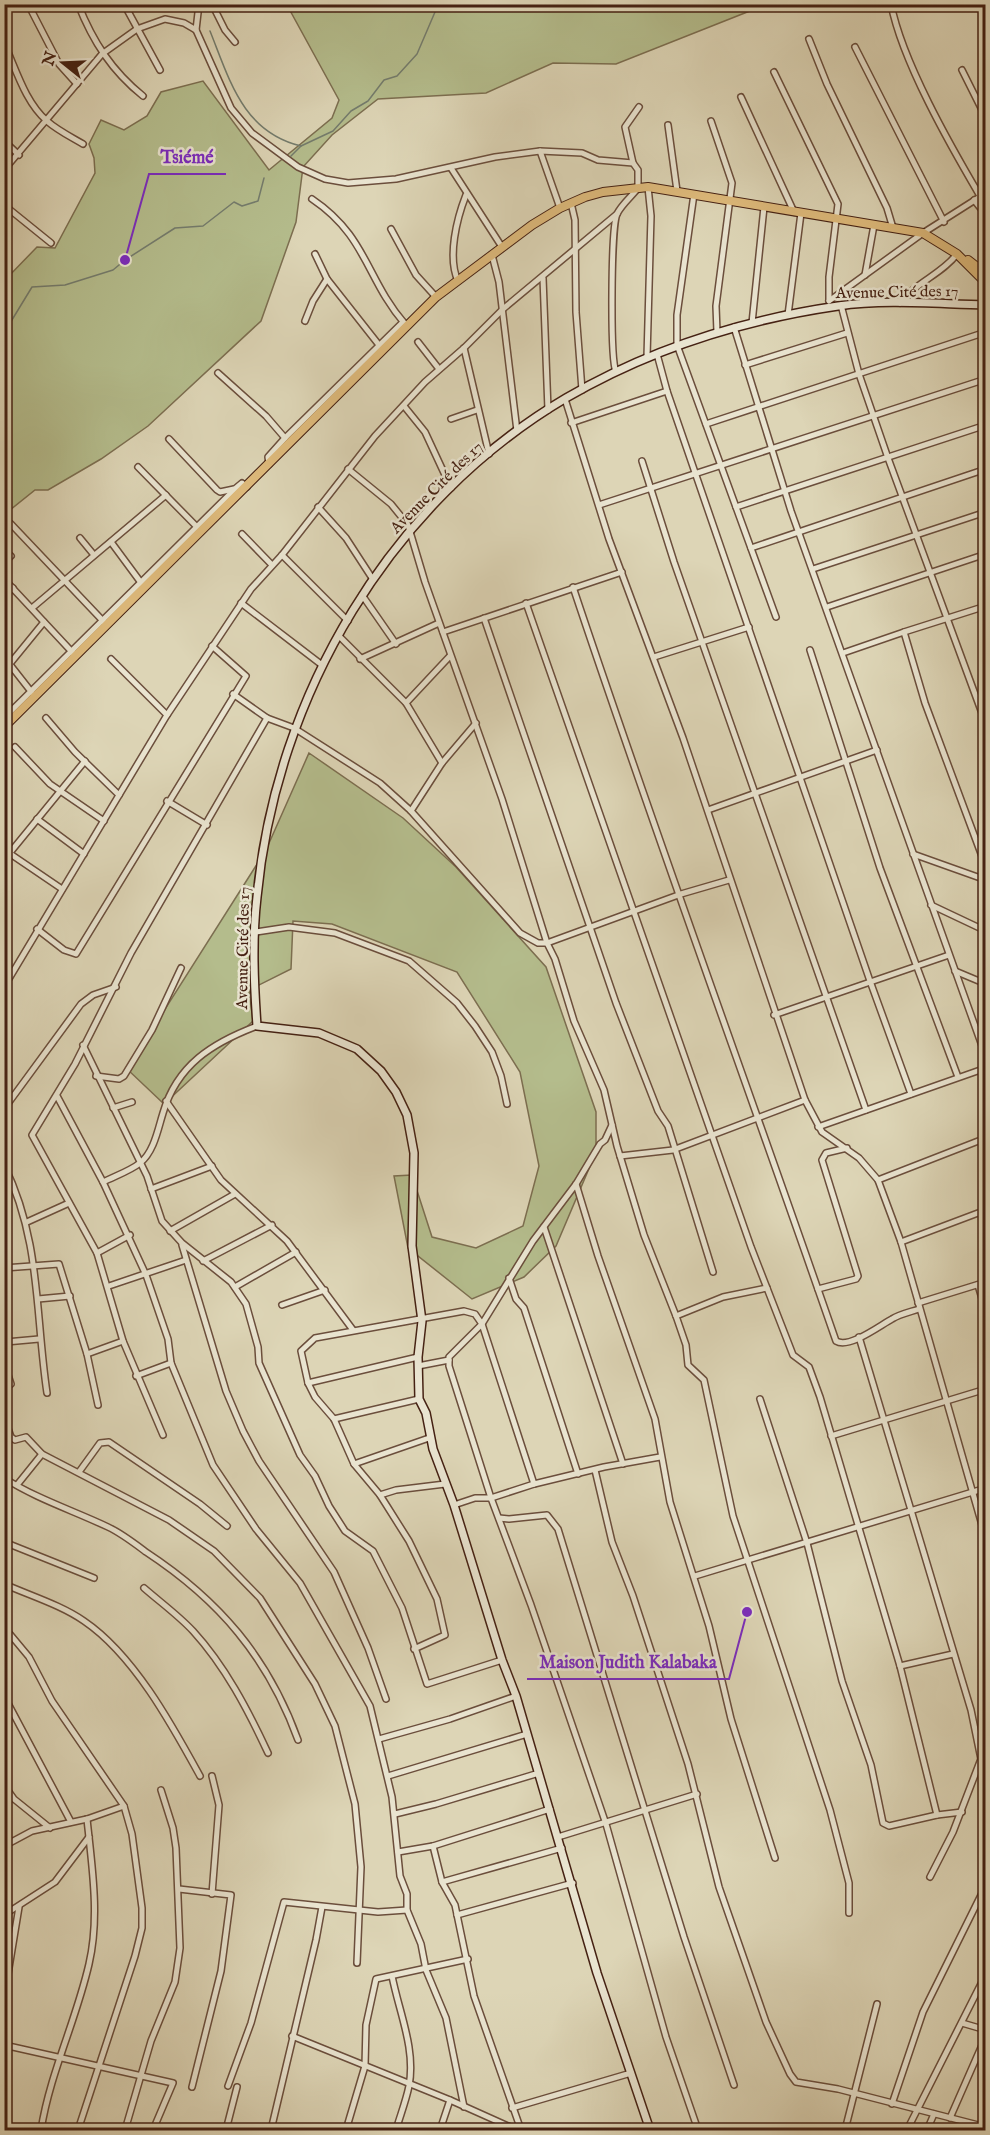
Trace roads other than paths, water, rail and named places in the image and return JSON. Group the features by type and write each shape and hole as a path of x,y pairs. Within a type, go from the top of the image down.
{"main road":[{"path":"4,727 199,529 247,487 405,325 436,297 502,247 560,208 603,192 648,187 677,191 923,233 986,274"},
{"path":"958,254 986,283"}],"street":[{"path":"28,4 59,64 76,84"},
{"path":"78,4 102,54 120,77 143,96"},
{"path":"124,4 159,70"},
{"path":"199,4 196,30 231,108 259,139 298,167 325,179 348,183 396,179 540,151 582,153 598,160 633,163"},
{"path":"212,4 221,23 235,42"},
{"path":"891,4 909,57 980,196 986,215"},
{"path":"4,170 102,54 137,29 165,19 184,23 196,30"},
{"path":"809,39 827,84 887,208 893,228"},
{"path":"4,43 26,93 47,121 82,144"},
{"path":"855,47 944,222"},
{"path":"962,70 986,118"},
{"path":"774,72 838,204 829,277 829,304"},
{"path":"741,97 798,213 788,315"},
{"path":"4,987 167,715 241,603 282,555 348,469 439,369 503,309 617,214 638,188 638,170 633,163 625,127 639,107"},
{"path":"711,121 732,183 732,202 716,306 717,332"},
{"path":"668,125 677,191"},
{"path":"4,141 19,155"},
{"path":"540,151 560,208"},
{"path":"451,168 459,178 466,195 502,247"},
{"path":"647,357 651,216 648,187"},
{"path":"694,194 677,315 677,345 776,617"},
{"path":"458,281 453,272 454,245 460,209 466,195"},
{"path":"829,304 923,233 944,222 980,196"},
{"path":"269,464 268,457 285,438 379,345 405,325 380,290 369,263 354,238 331,212 312,199"},
{"path":"571,203 575,216 582,390"},
{"path":"4,205 51,243"},
{"path":"752,323 764,207"},
{"path":"616,372 612,364 612,335 617,214"},
{"path":"865,275 874,225"},
{"path":"391,229 416,275 436,297"},
{"path":"315,254 327,279 379,345"},
{"path":"900,303 911,290 950,263 958,254"},
{"path":"492,255 503,309 517,431"},
{"path":"543,278 548,410"},
{"path":"305,321 313,301 327,279"},
{"name":"Avenue Cité des 17","path":"257,1026 256,898 265,839 294,728 322,664 372,578 409,532 451,488 517,431 565,399 647,357 677,345 734,327 829,304 900,303 986,306"},
{"path":"841,305 859,374 888,458 945,618 986,724"},
{"path":"734,327 771,451 985,1053"},
{"path":"706,424 986,332"},
{"path":"745,365 847,333"},
{"path":"418,342 439,369"},
{"path":"464,348 489,454"},
{"path":"657,354 667,391 911,1094"},
{"path":"218,373 266,417 285,438"},
{"path":"598,505 771,451 986,379"},
{"path":"571,423 667,391"},
{"path":"565,399 598,505 708,810 774,1015 805,1100 818,1127 865,1163 878,1180 901,1242 986,1539"},
{"path":"404,406 425,432 451,488"},
{"path":"451,419 477,410"},
{"path":"736,507 985,426"},
{"path":"169,439 217,490 223,492 236,488"},
{"path":"642,461 702,642 866,1110"},
{"path":"138,467 199,529 236,488 242,483 247,487"},
{"path":"348,469 391,504 408,525 574,1021 598,1072 613,1124 616,1146 644,1235 686,1345 688,1365 704,1380 723,1477 747,1561 830,1810 849,1883 849,1913"},
{"path":"751,548 986,469"},
{"path":"32,608 166,495"},
{"path":"318,507 352,547 372,578"},
{"path":"813,569 916,533 986,512"},
{"path":"11,524 105,623"},
{"path":"242,534 272,565"},
{"path":"80,538 94,555"},
{"path":"111,542 143,585"},
{"path":"827,607 986,554"},
{"path":"282,555 348,621"},
{"path":"4,563 10,556"},
{"path":"443,632 622,572"},
{"path":"4,579 74,654"},
{"path":"573,587 622,732 681,894 732,1050 837,1343 875,1330 894,1317 918,1306 986,1282"},
{"path":"4,596 14,588"},
{"path":"362,595 396,644"},
{"path":"241,603 322,664"},
{"path":"526,603 767,1288 793,1355 800,1363 809,1367 900,1666 937,1815"},
{"path":"843,652 986,606"},
{"path":"484,618 616,1003 658,1111 668,1126 673,1149 713,1272"},
{"path":"4,671 44,622"},
{"path":"360,659 440,623"},
{"path":"654,657 749,627"},
{"path":"904,632 925,703 986,867"},
{"path":"338,635 406,704 442,763"},
{"path":"37,929 64,950 76,954 105,909 167,801 246,674 212,646"},
{"path":"810,650 880,868 958,1077"},
{"path":"406,704 450,656"},
{"path":"4,657 33,695 4,718"},
{"path":"111,659 167,715"},
{"path":"233,694 267,718 294,728 381,783 411,811 520,933 534,942 547,943 681,894 729,880"},
{"path":"46,718 119,795"},
{"path":"163,1435 123,1341 109,1286 97,1253 32,1135 57,1096 116,987 130,953 207,825 267,718"},
{"path":"411,811 442,763 476,723"},
{"path":"15,747 50,784 104,821"},
{"path":"708,810 877,750"},
{"path":"4,860 85,761"},
{"path":"167,801 207,825"},
{"path":"37,819 84,854"},
{"path":"9,852 62,889"},
{"path":"913,854 986,880"},
{"path":"932,905 986,931"},
{"path":"256,932 289,927 335,933 409,961 458,1003 475,1026 492,1052 501,1076 507,1104"},
{"path":"774,1015 949,955"},
{"path":"96,1076 119,1079 124,1076 149,1036 181,968"},
{"path":"955,971 986,984"},
{"path":"4,1109 81,1004 93,995 116,987"},
{"path":"103,1182 140,1163 154,1141 166,1101 178,1077 198,1057 221,1041 257,1026 319,1033 347,1043 368,1057 396,1092 407,1115 413,1146 412,1246 422,1320 418,1357 419,1399 426,1413 429,1438 454,1505 502,1660 516,1696 573,1883 597,1973 651,2130"},
{"path":"83,1045 140,1163 162,1221 182,1244 235,1287 246,1304 258,1347 259,1363 300,1455 315,1476 329,1506 345,1531 373,1551 402,1608 426,1684 502,1660"},
{"path":"818,1127 986,1068"},
{"path":"57,1096 130,1235 168,1339 171,1363 213,1465 256,1529 300,1583 370,1706 395,1814 400,1876 407,1894 407,1910 421,1944 426,1970 446,2018 464,2106"},
{"path":"620,1156 673,1149 805,1100"},
{"path":"166,1101 235,1194 272,1225 297,1252 353,1330"},
{"path":"113,1108 132,1102"},
{"path":"613,1124 576,1184 509,1278 482,1324 451,1354 449,1370 491,1498 606,1824 666,2037 698,2130"},
{"path":"878,1180 986,1138"},
{"path":"605,1140 616,1146"},
{"path":"818,1289 856,1279 858,1276 822,1160 826,1153 847,1148"},
{"path":"4,1165 18,1193 27,1222 35,1263 39,1339 47,1393"},
{"path":"151,1190 212,1166"},
{"path":"576,1184 598,1256 655,1419 660,1457 670,1502 695,1576 731,1719 775,1857"},
{"path":"170,1231 235,1194"},
{"path":"27,1222 69,1203"},
{"path":"901,1242 986,1210"},
{"path":"203,1261 272,1225"},
{"path":"544,1227 623,1464"},
{"path":"97,1253 130,1235"},
{"path":"182,1244 226,1391 243,1431 260,1461 334,1572 368,1648 386,1699"},
{"path":"235,1287 297,1252"},
{"path":"109,1286 186,1260"},
{"path":"4,1268 35,1263 58,1264 87,1354 98,1405"},
{"path":"509,1278 516,1299 524,1308 578,1474"},
{"path":"978,1285 986,1312"},
{"path":"676,1316 723,1297 767,1288"},
{"path":"282,1305 325,1290"},
{"path":"38,1299 70,1296"},
{"path":"414,1649 442,1638 445,1631 437,1599 409,1540 380,1496 354,1464 334,1419 321,1406 308,1383 301,1351 315,1338 464,1311 475,1314 482,1324 534,1484"},
{"path":"4,1333 5,1343 39,1339"},
{"path":"859,1337 971,1710 983,1760 962,1812 930,1877"},
{"path":"87,1354 123,1341"},
{"path":"308,1383 418,1357"},
{"path":"418,1366 449,1360"},
{"path":"4,1363 11,1384 4,1390"},
{"path":"136,1376 171,1363"},
{"path":"831,1436 986,1389"},
{"path":"334,1419 419,1399"},
{"path":"760,1399 807,1543 842,1681 871,1765 883,1822 889,1826 962,1812"},
{"path":"4,1417 11,1437 17,1440 26,1437 42,1454 79,1472 102,1487 170,1520 214,1551 260,1599 315,1683 335,1726 355,1804 361,1867 357,1963"},
{"path":"354,1464 429,1438"},
{"path":"79,1472 100,1443 109,1442 200,1504 226,1526"},
{"path":"17,1485 42,1454"},
{"path":"454,1505 475,1498 491,1498 534,1484 660,1457"},
{"path":"595,1470 612,1542 633,1596 697,1794 719,1887 766,2022 790,2074 796,2082 950,2118 969,2127 985,2127"},
{"path":"4,1478 54,1506 116,1531 183,1577 232,1625 270,1675 298,1740"},
{"path":"380,1496 416,1487 446,1484"},
{"path":"695,1576 986,1488"},
{"path":"499,1518 517,1519 547,1515 558,1529 684,1937 734,2085"},
{"path":"4,1542 94,1578"},
{"path":"4,1584 72,1614 99,1633 127,1664 164,1712 200,1776"},
{"path":"144,1588 192,1630 207,1648 249,1711 268,1753"},
{"path":"4,1627 29,1657 58,1709 123,1806 132,1834 142,1928 132,1967 78,2130"},
{"path":"900,1666 953,1654"},
{"path":"4,1696 70,1822"},
{"path":"379,1739 450,1719 516,1696"},
{"path":"388,1776 527,1734"},
{"path":"395,1814 539,1773"},
{"path":"212,1776 219,1805 212,1894"},
{"path":"4,1785 14,1799 50,1828"},
{"path":"125,2130 151,2041 175,1982 180,1948 179,1889 173,1828 161,1790"},
{"path":"558,1837 697,1794"},
{"path":"4,1846 32,1831 87,1819 123,1806"},
{"path":"398,1852 433,1846 550,1809"},
{"path":"40,2130 58,2058 82,1986 93,1943 94,1902 87,1819"},
{"path":"4,1915 20,1907 55,1882 89,1837"},
{"path":"433,1846 442,1882 452,1896 468,1959 474,1996 512,2108 522,2130"},
{"path":"442,1882 561,1848"},
{"path":"457,1916 573,1883"},
{"path":"892,2104 923,2012 986,1885"},
{"path":"179,1889 231,1895 221,1971 192,2087"},
{"path":"228,2086 251,2023 284,1902 361,1910 407,1910"},
{"path":"4,1998 9,1984 20,1907"},
{"path":"271,2130 322,1907"},
{"path":"346,2130 365,2066 366,2025 374,1982 379,1976 426,1970 468,1959"},
{"path":"907,2130 986,1974"},
{"path":"392,1976 407,2033 410,2084 396,2130"},
{"path":"846,2130 877,2004"},
{"path":"962,2023 986,2030"},
{"path":"292,2036 450,2100 517,2130"},
{"path":"950,2118 986,2036"},
{"path":"4,2045 173,2083 153,2130"},
{"path":"512,2108 631,2073"},
{"path":"226,2130 237,2087"},
{"path":"440,2130 450,2100"},
{"path":"927,2130 934,2114"}],"waterway":[{"path":"291,156 301,146 333,131 351,111 368,101 384,80 397,76 417,54 435,12 435,4"},
{"path":"210,31 232,86 252,117 281,139 301,146"},
{"path":"4,333 32,287 65,285 113,270 175,228 203,226 234,202 242,206 258,201 264,178"}],"place":[{"name":"Tsiémé","path":"125,260"},
{"name":"Maison Judith Kalabaka","path":"747,1612"}]}
